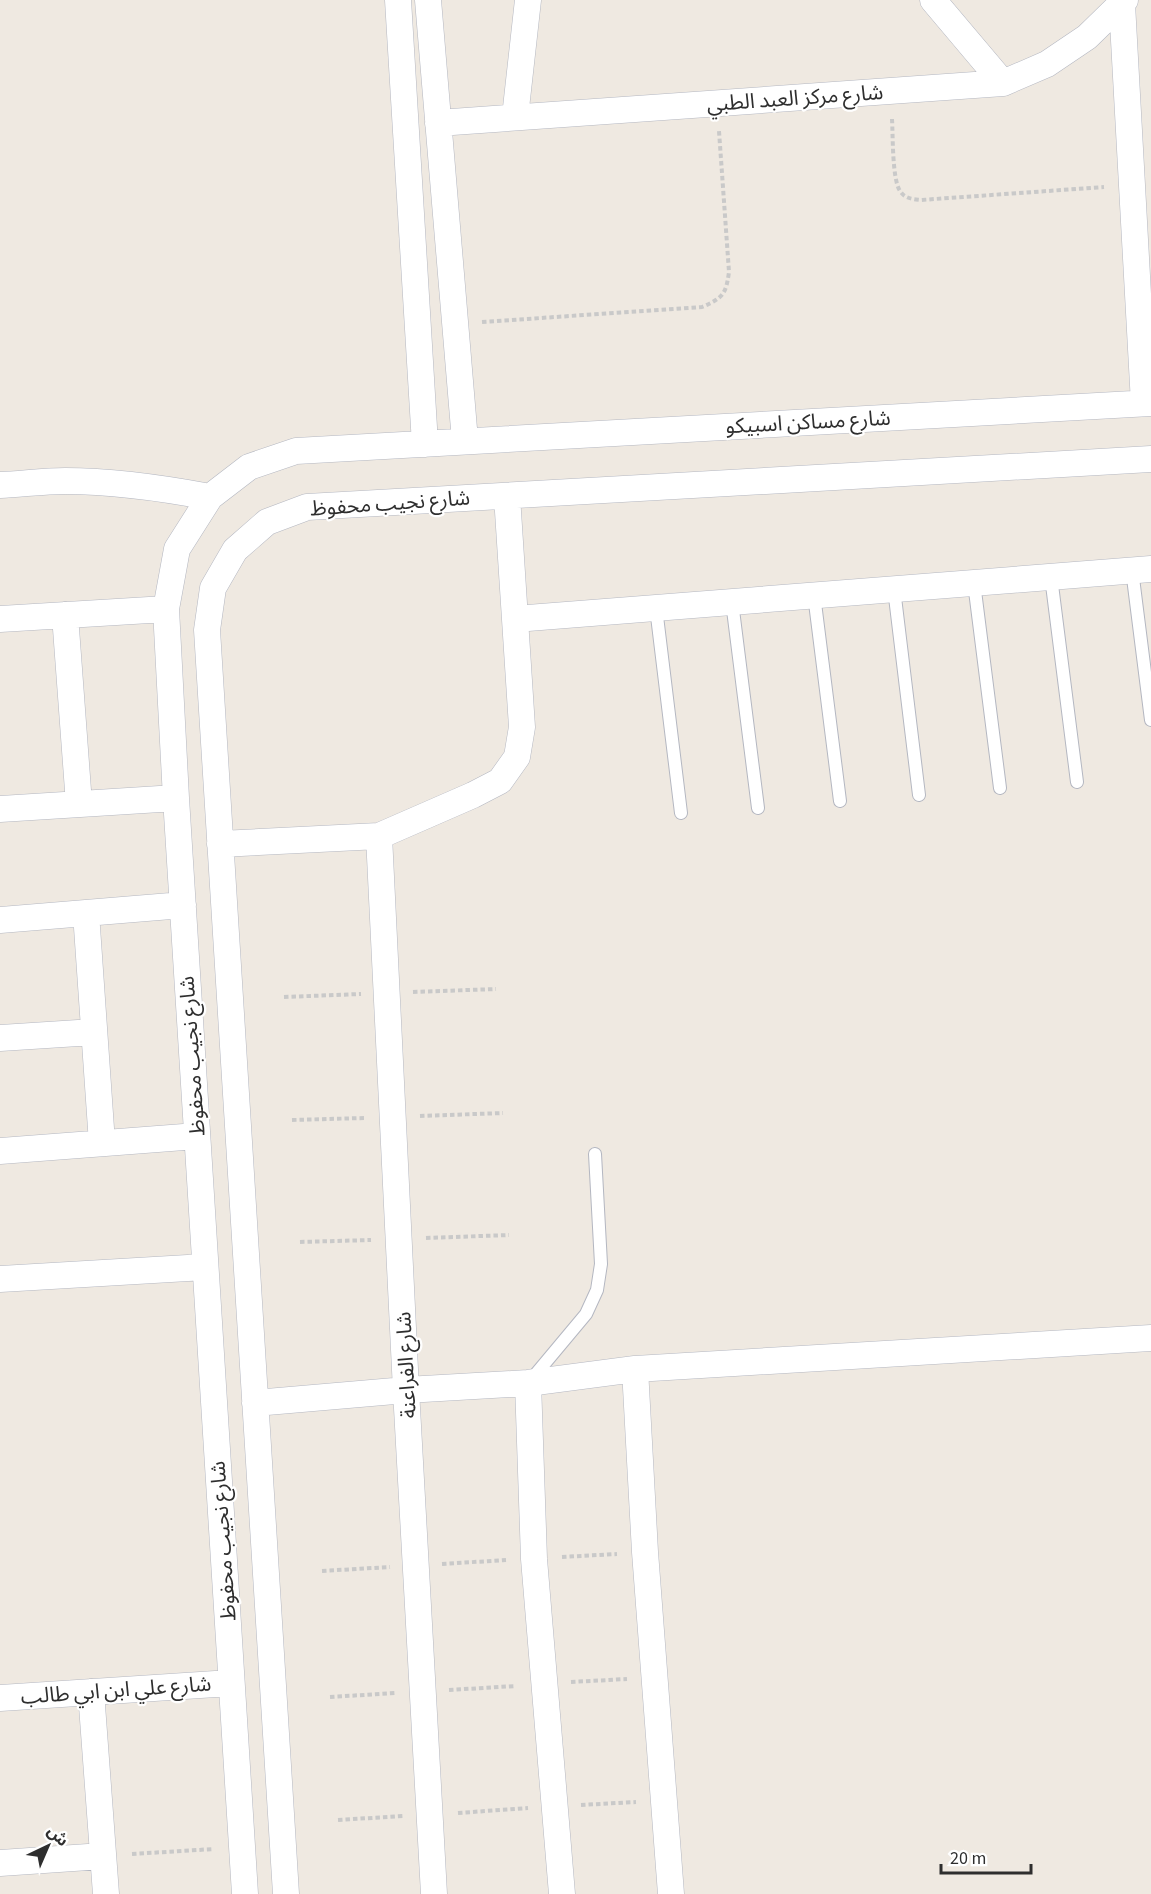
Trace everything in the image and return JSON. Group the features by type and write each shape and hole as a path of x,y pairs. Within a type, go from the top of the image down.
{"street":[{"path":"398,0 425,444"},
{"path":"428,0 465,441"},
{"path":"515,117 528,0"},
{"path":"933,0 1003,83"},
{"path":"1124,2 1131,185 1147,403"},
{"name":"شارع مركز العبد الطبي","path":"438,123 1003,83 1047,64 1087,37 1124,2"},
{"name":"شارع مساكن اسبيكو","path":"465,441 1147,403"},
{"name":"شارع نجيب محفوظ","path":"244,1894 166,609 177,549 210,497 249,467 296,451 465,441"},
{"path":"220,844 379,836 500,781 517,757 522,727 507,495 1151,459"},
{"path":"0,485 63,481 112,483 161,488 210,497"},
{"name":"شارع نجيب محفوظ","path":"286,1894 207,630 213,588 234,550 267,522 307,507 507,495"},
{"path":"515,619 1142,570"},
{"path":"0,619 166,609"},
{"path":"65,615 79,804"},
{"path":"0,809 176,798"},
{"name":"شارع الفراعنة","path":"379,836 434,1894"},
{"path":"0,920 183,905"},
{"path":"86,913 102,1143"},
{"path":"0,1038 94,1032"},
{"path":"0,1151 197,1136"},
{"path":"0,1279 205,1267"},
{"path":"255,1403 406,1390 528,1383 634,1369 1151,1338"},
{"path":"634,1369 645,1552 671,1894"},
{"path":"528,1383 534,1558 562,1894"},
{"name":"شارع علي ابن ابي طالب","path":"0,1698 231,1683"},
{"path":"91,1692 106,1894"},
{"path":"0,1863 103,1856"}],"lane":[{"path":"1142,570 1151,720"},
{"path":"1051,577 1077,782"},
{"path":"974,583 1000,788"},
{"path":"894,589 920,795"},
{"path":"814,595 840,801"},
{"path":"732,602 758,808"},
{"path":"656,608 681,813"},
{"path":"528,1383 586,1314 597,1290 601,1264 595,1154"}],"path":[{"path":"890,91 896,182 900,192 910,199 1131,185"},
{"path":"455,324 702,307 716,301 727,288 729,272 717,104"},
{"path":"322,1571 645,1552"},
{"path":"330,1697 654,1677"},
{"path":"338,1820 664,1800"},
{"path":"103,1856 242,1847"}]}
